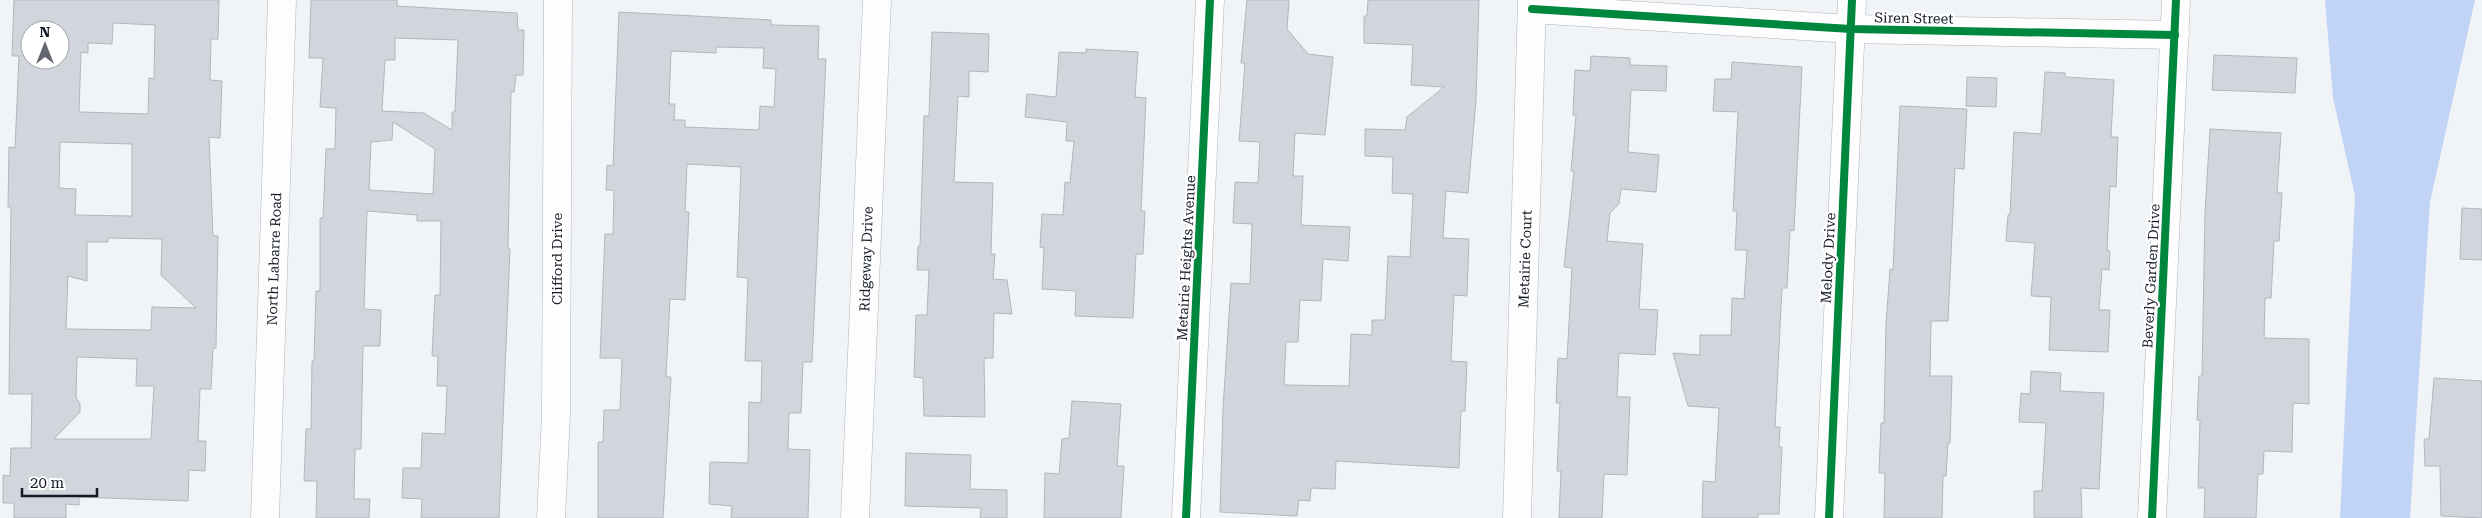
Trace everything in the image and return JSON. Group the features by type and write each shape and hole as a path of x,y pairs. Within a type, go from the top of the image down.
{"street":[{"name":"North Labarre Road","path":"265,518 282,0"},
{"name":"Clifford Drive","path":"551,518 556,414 558,0"},
{"name":"Ridgeway Drive","path":"855,518 877,0"},
{"name":"Metairie Heights Avenue","path":"1186,518 1210,0"},
{"name":"Melody Drive","path":"1829,518 1852,0"},
{"name":"Beverly Garden Drive","path":"2152,518 2176,0"},
{"name":"Siren Street","path":"1532,5 1851,29 2175,35"},
{"name":"Metairie Court","path":"1518,518 1532,5"}],"water":[{"path":"2325,0 2475,0 2430,202 2410,518 2340,518 2355,196 2333,98"}],"building":[{"path":"14,0 219,0 218,39 211,39 210,80 222,81 220,138 209,137 213,236 218,236 216,348 213,348 211,389 200,389 198,441 206,441 205,471 189,470 188,501 79,497 79,505 66,504 66,518 14,518 14,503 3,503 3,475 10,476 11,448 31,448 32,394 9,394 11,207 8,207 9,147 15,148 19,56 12,56","holes":["113,23 155,25 154,79 149,78 148,114 79,112 81,52 88,53 88,43 112,44","60,142 132,144 132,216 75,215 76,189 59,188","108,238 162,239 161,275 196,308 152,307 151,330 66,329 68,276 87,281 87,242 108,242","77,357 137,359 136,386 154,386 151,439 54,439 80,412 80,403 76,398"]},
{"path":"311,0 397,0 397,6 517,13 518,30 524,30 523,75 516,75 514,92 511,92 508,249 510,249 499,518 421,518 422,499 402,498 403,468 421,468 422,433 445,434 447,386 437,386 438,356 432,356 435,295 440,295 441,221 417,221 417,215 367,211 364,309 381,310 380,346 363,346 361,449 355,449 354,499 370,499 369,518 316,518 317,481 304,481 306,429 311,429 312,361 314,361 316,291 320,291 320,218 323,218 326,149 335,149 336,108 320,107 323,58 309,58","holes":["395,38 458,40 455,112 452,112 452,130 424,113 382,111 385,60 395,60","393,122 435,149 433,194 369,190 371,142 392,140"]},
{"path":"1247,0 1289,0 1287,29 1308,54 1333,57 1325,135 1295,133 1293,176 1303,176 1301,225 1350,227 1348,261 1323,259 1321,301 1300,300 1298,342 1286,342 1284,385 1349,386 1351,334 1372,335 1372,320 1385,320 1388,256 1410,257 1413,194 1392,193 1393,157 1365,156 1365,129 1405,130 1407,117 1444,87 1411,85 1413,45 1364,43 1364,16 1367,16 1368,0 1479,0 1476,100 1468,193 1446,191 1443,238 1469,239 1467,296 1454,295 1451,361 1467,362 1465,411 1461,411 1459,468 1336,461 1335,489 1311,488 1310,501 1299,500 1297,516 1220,512 1223,409 1231,283 1250,284 1252,224 1233,223 1235,182 1258,183 1260,142 1239,141 1245,63 1241,63"},
{"path":"619,12 771,20 771,25 819,26 818,59 826,59 812,362 803,362 801,413 789,413 788,449 810,450 808,518 731,518 732,506 709,504 710,462 748,463 749,402 761,403 762,361 745,361 748,278 737,277 741,167 687,164 685,212 689,212 685,300 670,299 666,377 671,377 663,518 598,518 598,442 603,442 604,410 620,410 622,358 600,358 605,234 613,234 614,190 606,190 607,165 613,166","holes":["716,47 764,48 763,68 776,69 774,107 760,106 759,130 685,127 685,120 674,120 675,104 669,104 671,51 716,53"]},
{"path":"932,32 989,34 988,72 969,71 969,97 958,96 954,182 993,183 991,254 995,254 993,279 1007,280 1012,314 994,313 993,358 984,358 985,417 924,416 923,378 914,377 916,315 927,315 929,270 917,270 918,246 920,246 924,116 929,116"},
{"path":"1086,49 1138,52 1135,97 1146,98 1141,211 1145,211 1143,254 1136,254 1133,318 1075,316 1076,291 1042,289 1044,248 1040,247 1042,214 1063,215 1065,182 1070,183 1074,141 1066,141 1067,122 1025,117 1027,94 1056,97 1059,52 1086,53"},
{"path":"2214,55 2297,58 2295,93 2212,90"},
{"path":"1591,56 1630,58 1630,65 1667,66 1666,91 1631,90 1628,152 1659,155 1656,192 1621,189 1619,204 1610,213 1607,241 1643,244 1639,309 1658,310 1655,355 1619,353 1617,397 1630,397 1627,475 1604,474 1602,518 1559,518 1561,471 1557,471 1560,403 1556,403 1558,358 1567,359 1572,268 1564,267 1574,171 1571,171 1576,115 1573,115 1575,70 1590,71"},
{"path":"1732,62 1802,67 1794,231 1790,230 1787,288 1782,288 1775,427 1780,427 1779,447 1782,447 1779,514 1758,514 1758,518 1702,518 1703,481 1715,482 1719,408 1688,406 1673,353 1700,355 1700,335 1731,335 1732,298 1744,299 1747,250 1735,250 1737,211 1733,211 1738,112 1713,111 1715,79 1731,79"},
{"path":"2045,72 2065,73 2065,77 2114,80 2111,137 2118,137 2116,187 2110,186 2107,250 2110,251 2109,270 2102,269 2099,310 2110,310 2108,352 2049,350 2051,297 2031,296 2035,243 2006,241 2008,215 2010,215 2014,132 2041,134"},
{"path":"1967,77 1997,78 1996,107 1966,106"},
{"path":"1900,106 1967,109 1964,169 1955,168 1948,321 1931,321 1930,376 1952,376 1950,443 1948,443 1946,476 1943,476 1942,518 1884,518 1885,473 1879,473 1881,423 1884,423 1886,324 1890,269 1893,270"},
{"path":"2210,129 2281,133 2277,193 2282,193 2279,241 2274,241 2271,298 2265,298 2264,338 2309,339 2309,404 2293,403 2292,452 2264,451 2263,474 2258,474 2256,518 2204,518 2205,488 2198,488 2200,420 2197,420 2199,376 2202,376 2205,213"},
{"path":"2462,208 2482,209 2482,260 2460,259"},
{"path":"2031,371 2061,373 2060,391 2104,393 2099,489 2081,488 2082,518 2034,518 2034,491 2042,491 2046,423 2019,422 2021,393 2030,394"},
{"path":"2434,378 2482,381 2482,518 2441,516 2440,466 2425,466 2424,439 2429,439"},
{"path":"1072,401 1121,404 1117,466 1124,466 1121,518 1044,518 1045,473 1059,474 1062,439 1069,438"},
{"path":"906,453 971,455 970,489 1007,490 1007,518 980,518 981,508 905,506"}],"cycle path":[{"path":"1186,518 1210,0"},
{"path":"1829,518 1852,0"},
{"path":"2152,518 2176,0"},
{"path":"1532,9 1851,29 2175,35"}]}
